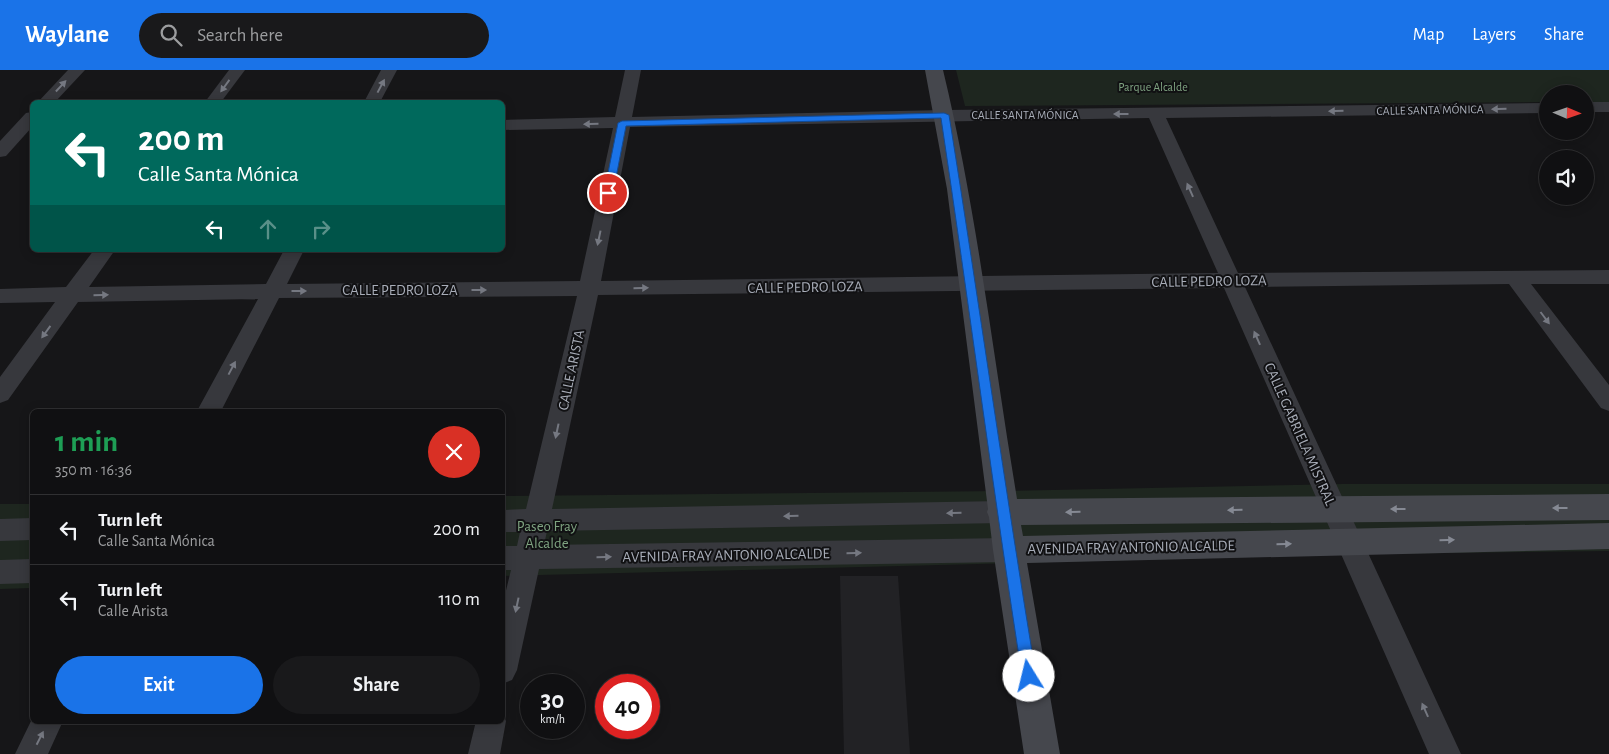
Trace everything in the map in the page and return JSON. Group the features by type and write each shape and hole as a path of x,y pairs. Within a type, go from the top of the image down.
{"street":[{"path":"48,100 77,70"},
{"path":"214,100 237,70"},
{"path":"373,100 390,70"},
{"name":"CALLE ARISTA","path":"505,644 515,558 536,520 589,289 633,70"},
{"path":"934,70 944,115 971,285 1002,512 1042,754"},
{"path":"1594,107 1609,107"},
{"name":"CALLE SANTA MÓNICA","path":"505,125 944,115 1539,108"},
{"name":"CALLE GABRIELA MISTRAL","path":"1156,114 1445,754"},
{"path":"0,152 30,119"},
{"path":"0,394 104,252"},
{"path":"210,409 293,252"},
{"name":"CALLE PEDRO LOZA","path":"0,296 272,291 971,285 1231,280 1609,278"},
{"path":"1516,279 1609,402"},
{"path":"505,521 1002,512 1609,507"},
{"path":"0,530 30,529"},
{"name":"AVENIDA FRAY ANTONIO ALCALDE","path":"515,558 1008,550 1609,536"},
{"path":"0,572 30,571"},
{"path":"32,754 47,724"},
{"path":"484,754 490,724"}],"shaded area":[{"path":"840,576 898,576 910,754 844,754"}],"green space":[{"name":"Parque Alcalde","path":"956,70 1609,70 1609,102 1594,102 1594,85 1539,85 1539,102 965,106"},
{"name":"Paseo Fray Alcalde","path":"1344,484 1609,484 1609,551 1372,554 505,576 505,496 1002,491"},
{"path":"0,504 30,504 30,588 0,589"}],"route":[{"path":"608,193 622,123 944,115 971,285 1002,512 1029,676"}]}
